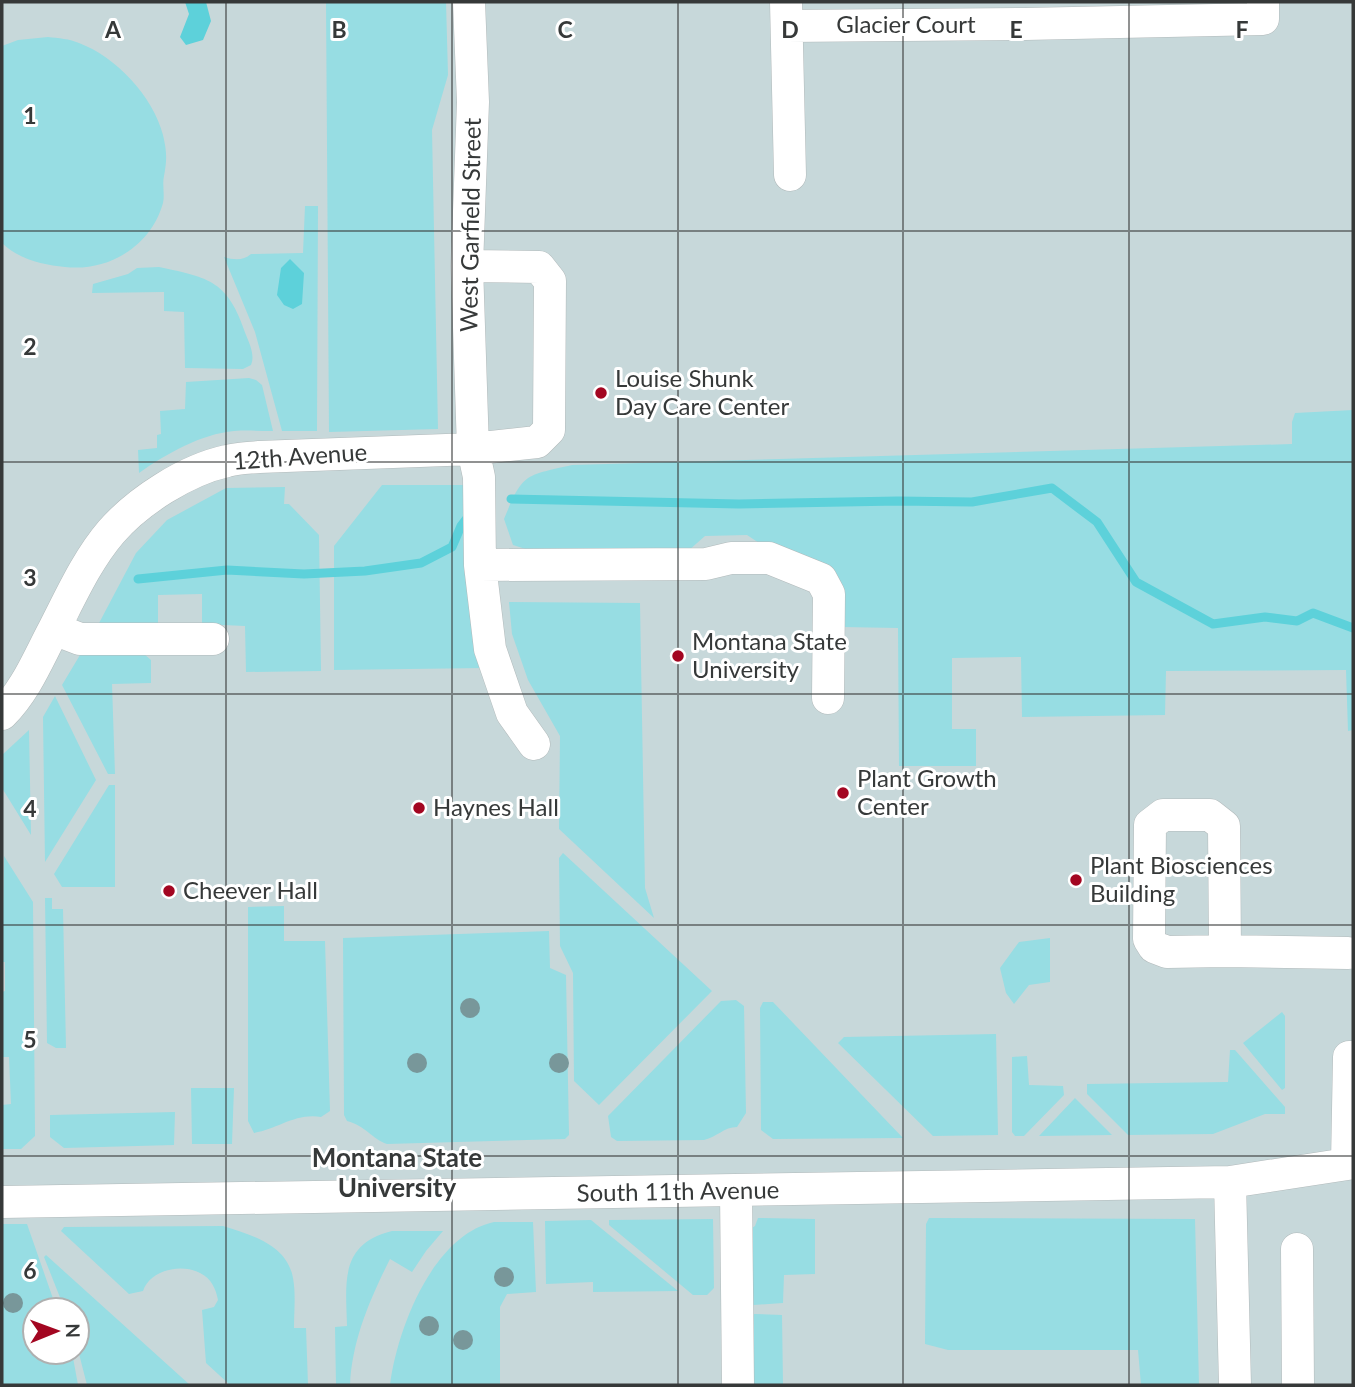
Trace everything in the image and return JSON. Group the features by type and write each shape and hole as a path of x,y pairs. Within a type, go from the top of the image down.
{"street":[{"name":"West Garfield Street","path":"469,2 472,102 467,266 472,449 479,477 480,565 489,649 513,713 534,744"},
{"name":"Glacier Court","path":"786,14 1025,13 1264,19 1263,2"},
{"path":"786,14 790,175"},
{"name":"12th Avenue","path":"2,714 27,684 94,556 111,532 146,499 201,469 228,460 259,457 472,449 537,442 549,430 550,281 539,267 467,266"},
{"path":"480,565 706,564 731,558 769,558 821,579 829,594 828,698"},
{"path":"54,629 80,639 213,639"},
{"path":"1225,951 1224,826 1210,815 1163,815 1150,825 1149,939 1154,947 1167,952 1348,953"},
{"path":"1350,1163 1349,1057 1353,1057"},
{"name":"South 11th Avenue","path":"2,1202 1230,1182 1350,1163"},
{"path":"1230,1182 1235,1385"},
{"path":"736,1191 738,1385"},
{"path":"1297,1249 1298,1385"}],"shaded area":[{"name":"Montana State University","path":"2,2 1353,2 1353,1385 2,1385"},
{"path":"185,2 206,2 211,21 203,40 186,45 180,37 189,14"},
{"path":"326,2 446,2 448,75 432,130 438,429 329,432"},
{"path":"48,37 68,40 93,49 119,68 142,92 151,106 164,141 164,200 157,218 149,232 126,253 97,265 65,267 40,263 23,257 2,243 2,46 18,40"},
{"path":"305,206 318,206 317,431 282,431 255,332 224,257 238,259 251,254 303,253"},
{"path":"290,259 304,273 302,304 293,309 284,305 277,295 281,268"},
{"path":"159,267 205,279 224,293 239,317 249,343 251,365 243,369 185,368 184,312 164,311 164,292 92,293 93,284 128,274 137,268"},
{"path":"249,378 262,385 273,431 234,431 209,436 172,452 139,473 138,450 157,448 157,435 161,434 160,411 185,409 186,382"},
{"path":"1353,410 1353,730 1348,731 1346,670 1166,671 1165,715 1022,717 1021,657 952,658 952,729 976,729 976,766 899,766 898,628 842,627 842,598 747,535 705,536 688,551 535,552 513,545 504,519 516,493 527,479 572,465 1292,444 1292,422 1295,413"},
{"path":"382,485 469,485 484,668 334,670 334,546"},
{"path":"285,487 284,504 289,504 319,535 321,671 246,672 245,626 202,624 202,594 158,595 158,626 98,625 136,553 167,520 226,488"},
{"path":"509,602 640,603 645,888 654,918 559,829 560,736 528,680 512,634"},
{"path":"144,654 151,660 151,683 112,684 115,774 108,774 62,685 80,655"},
{"path":"55,696 96,780 45,862 43,717"},
{"path":"29,730 31,835 2,788 2,755"},
{"path":"109,785 115,785 115,887 62,887 54,874"},
{"path":"563,853 712,991 599,1105 574,1081 573,973 560,946 559,858"},
{"path":"4,856 33,902 35,1136 21,1149 2,1149 2,1105 11,1104 9,1057 2,1057 2,992 5,991 5,962 2,962"},
{"path":"45,898 52,898 52,909 63,909 66,1048 56,1048 47,1043"},
{"path":"284,906 284,941 325,941 330,1111 321,1117 303,1117 254,1133 248,1121 248,907"},
{"path":"549,931 550,968 566,975 569,1135 565,1139 387,1144 347,1121 344,1115 343,938"},
{"path":"1050,938 1050,982 1029,985 1014,1004 1006,993 1000,968 1019,942"},
{"path":"736,1000 744,1006 746,1113 737,1127 704,1140 617,1141 611,1137 608,1116 721,1001"},
{"path":"763,1002 773,1002 903,1138 773,1139 761,1130 760,1008"},
{"path":"1282,1012 1285,1016 1285,1088 1282,1090 1243,1043"},
{"path":"996,1034 998,1135 933,1136 838,1043 844,1037"},
{"path":"1230,1050 1235,1050 1285,1107 1285,1114 1265,1114 1213,1134 1128,1135 1087,1094 1087,1084 1228,1082"},
{"path":"1027,1056 1029,1085 1063,1086 1064,1095 1024,1136 1015,1136 1012,1132 1012,1057"},
{"path":"191,1088 234,1088 232,1144 192,1144"},
{"path":"1075,1098 1112,1135 1039,1136"},
{"path":"175,1112 174,1145 64,1148 50,1137 50,1115"},
{"path":"758,1218 815,1219 815,1274 784,1275 783,1303 753,1305 750,1302 750,1229 755,1226"},
{"path":"929,1218 1195,1219 1199,1385 1141,1385 1138,1350 948,1350 925,1344 926,1224"},
{"path":"713,1219 714,1288 707,1295 693,1295 609,1225 609,1220"},
{"path":"591,1220 678,1291 593,1292 593,1282 546,1284 545,1221"},
{"path":"494,1222 533,1222 536,1292 507,1294 500,1307 500,1385 390,1385 394,1362 410,1312 436,1265 453,1245 472,1230"},
{"path":"2,1224 27,1224 52,1296 21,1296 21,1366 75,1366 78,1385 2,1385"},
{"path":"223,1226 245,1233 276,1249 289,1266 294,1290 294,1328 306,1328 308,1385 230,1385 206,1363 202,1310 214,1307 218,1300 207,1278 192,1270 167,1270 152,1278 143,1291 129,1294 61,1231 64,1227"},
{"path":"392,1231 443,1231 412,1272 390,1259 363,1320 354,1352 350,1385 336,1385 335,1327 347,1326 349,1267 362,1245"},
{"path":"46,1255 190,1385 87,1385 82,1366 91,1366 91,1296 59,1296 44,1257"},
{"path":"754,1314 782,1315 783,1385 752,1385"}],"waterway":[{"path":"511,499 739,504 972,502 1052,488 1097,522 1136,582 1213,624 1265,617 1297,621 1313,613 1353,628"},
{"path":"138,579 227,570 304,574 365,571 421,563 452,547 461,526 471,513"}],"place":[{"name":"Louise Shunk Day Care Center","path":"601,393"},
{"name":"Montana State University","path":"678,656"},
{"name":"Plant Growth Center","path":"843,793"},
{"name":"Haynes Hall","path":"419,808"},
{"name":"Plant Biosciences Building","path":"1076,880"},
{"name":"Cheever Hall","path":"169,891"}],"district":[{"name":"Montana State University","path":"397,1173"}]}
